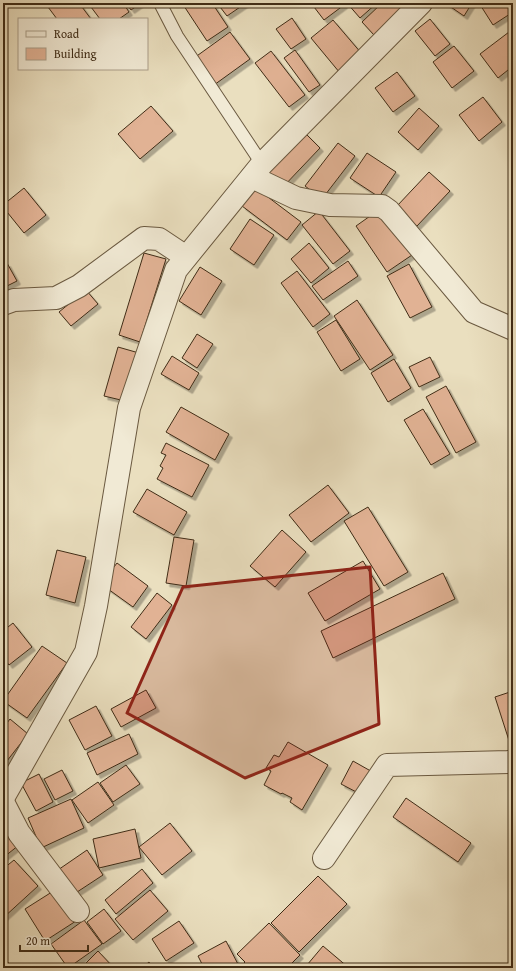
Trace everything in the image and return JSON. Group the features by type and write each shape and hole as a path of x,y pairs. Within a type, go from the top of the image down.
{"street":[{"path":"3,798 86,652 96,606 129,408 176,270 257,170 421,3"},
{"path":"257,170 296,198 330,204 382,206 389,211 474,312 513,329"},
{"path":"3,304 14,300 56,298 78,286 144,238 159,239 186,257"},
{"path":"324,858 387,765 513,761"},
{"path":"3,802 19,833 78,911"}],"lane":[{"path":"160,3 177,36 257,170"}],"highlighted area":[{"path":"370,567 379,724 245,778 127,713 183,587"}],"building":[{"path":"45,3 79,3 90,18 56,18"},
{"path":"88,3 123,3 129,12 120,18 99,18"},
{"path":"126,3 141,3 131,10"},
{"path":"182,3 212,3 228,27 207,41"},
{"path":"217,3 246,3 227,16"},
{"path":"311,3 343,3 344,5 324,20"},
{"path":"347,3 377,3 360,18"},
{"path":"382,3 409,3 374,35 362,22"},
{"path":"445,3 472,3 464,16"},
{"path":"479,3 513,3 513,12 493,25"},
{"path":"292,18 306,39 291,49 276,29"},
{"path":"430,19 450,44 435,56 415,31"},
{"path":"333,20 362,54 340,73 311,38"},
{"path":"230,32 250,59 214,85 194,58"},
{"path":"509,32 513,37 513,66 498,78 480,54"},
{"path":"454,46 474,71 452,88 433,62"},
{"path":"295,50 320,85 309,92 284,58"},
{"path":"271,51 305,95 289,107 255,63"},
{"path":"397,72 415,96 393,112 375,88"},
{"path":"483,97 502,122 479,141 459,115"},
{"path":"151,106 173,131 140,159 118,134"},
{"path":"419,108 439,126 418,150 398,132"},
{"path":"304,132 320,148 282,188 265,172"},
{"path":"338,143 355,156 322,199 305,186"},
{"path":"367,153 396,172 379,197 350,178"},
{"path":"429,172 450,191 417,226 397,206"},
{"path":"24,188 46,215 24,233 3,205"},
{"path":"256,188 301,222 287,240 242,206"},
{"path":"380,209 412,255 387,272 356,226"},
{"path":"319,211 350,251 333,264 302,225"},
{"path":"250,219 274,235 254,265 230,249"},
{"path":"309,243 329,268 311,283 291,259"},
{"path":"144,253 166,259 140,342 119,335"},
{"path":"348,261 358,276 323,300 312,286"},
{"path":"7,263 17,281 3,288 3,265"},
{"path":"409,264 432,307 410,318 387,276"},
{"path":"200,267 222,281 201,315 179,301"},
{"path":"297,271 330,314 313,327 281,283"},
{"path":"86,290 98,304 71,326 59,312"},
{"path":"357,300 393,355 370,370 334,316"},
{"path":"336,320 360,359 341,371 317,332"},
{"path":"197,334 213,344 197,368 182,358"},
{"path":"118,347 139,353 125,401 104,396"},
{"path":"172,356 199,373 189,390 161,374"},
{"path":"430,357 440,377 419,387 409,367"},
{"path":"394,359 411,388 388,402 371,373"},
{"path":"446,386 476,442 456,453 426,397"},
{"path":"181,407 229,434 215,460 166,432"},
{"path":"423,409 450,454 431,465 404,420"},
{"path":"166,443 209,465 192,497 157,479 163,468 160,466 166,455 161,453"},
{"path":"328,485 349,513 311,542 289,515"},
{"path":"147,489 187,512 174,535 133,512"},
{"path":"368,507 408,572 384,586 344,521"},
{"path":"282,530 306,552 275,587 250,566"},
{"path":"174,537 194,540 186,586 166,583"},
{"path":"57,550 86,557 75,603 46,595"},
{"path":"363,561 380,589 325,621 308,593"},
{"path":"117,563 148,586 133,607 101,584"},
{"path":"443,573 455,599 333,658 321,631"},
{"path":"157,593 172,605 146,639 131,627"},
{"path":"13,623 32,647 9,665 3,657 3,631"},
{"path":"42,646 67,663 27,718 3,701"},
{"path":"146,690 156,708 121,727 111,709"},
{"path":"513,691 513,753 495,697"},
{"path":"96,706 112,736 85,750 69,720"},
{"path":"10,719 28,734 3,766 3,728"},
{"path":"129,734 138,754 97,775 87,753"},
{"path":"288,742 328,765 302,810 290,802 292,798 264,785 271,771 266,768 274,755 279,757"},
{"path":"353,761 376,774 364,796 341,784"},
{"path":"126,765 140,784 113,802 100,783"},
{"path":"62,770 73,791 55,800 44,779"},
{"path":"39,774 53,802 36,811 21,783"},
{"path":"98,782 114,805 88,823 72,800"},
{"path":"406,798 471,843 458,862 393,817"},
{"path":"71,799 84,828 41,848 28,818"},
{"path":"170,823 192,851 162,875 139,847"},
{"path":"3,826 19,845 4,857 3,855"},
{"path":"135,829 141,858 99,868 93,839"},
{"path":"87,850 103,875 71,896 55,872"},
{"path":"14,860 38,886 3,918 3,869"},
{"path":"142,869 153,883 116,914 105,900"},
{"path":"318,876 347,904 299,952 271,923"},
{"path":"55,890 76,921 45,941 25,909"},
{"path":"150,890 168,911 133,940 115,919"},
{"path":"104,909 121,931 103,944 87,922"},
{"path":"84,920 102,944 68,968 51,944"},
{"path":"179,921 194,943 166,961 152,939"},
{"path":"269,923 300,955 287,968 243,968 241,966 245,962 237,954"},
{"path":"226,941 240,968 204,968 198,956"},
{"path":"323,946 349,968 311,968 307,965"},
{"path":"98,951 114,968 81,968"},
{"path":"3,959 14,967 3,968"},
{"path":"149,962 153,968 142,968"}]}
